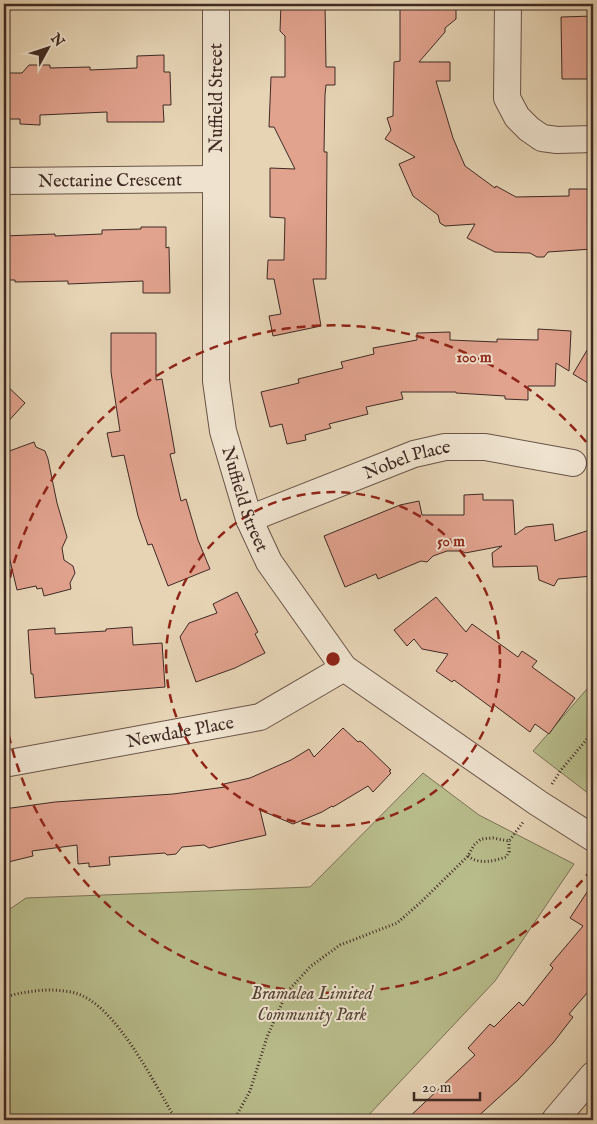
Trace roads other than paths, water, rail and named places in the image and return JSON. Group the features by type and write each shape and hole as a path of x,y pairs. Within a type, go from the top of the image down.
{"street":[{"name":"Nuffield Street","path":"216,4 216,381 223,431 249,519 269,562 344,668 538,803 593,838"},
{"path":"508,4 507,98 517,117 542,138 557,140 593,139"},
{"name":"Nectarine Crescent","path":"4,181 216,179"},
{"name":"Nobel Place","path":"249,519 414,454 445,447 485,447 573,463"},
{"name":"Newdale Place","path":"4,764 260,717 344,668"},
{"path":"554,1120 593,1076"}],"park label":[{"name":"Bramalea Limited Community Park","path":"312,1003"}]}
